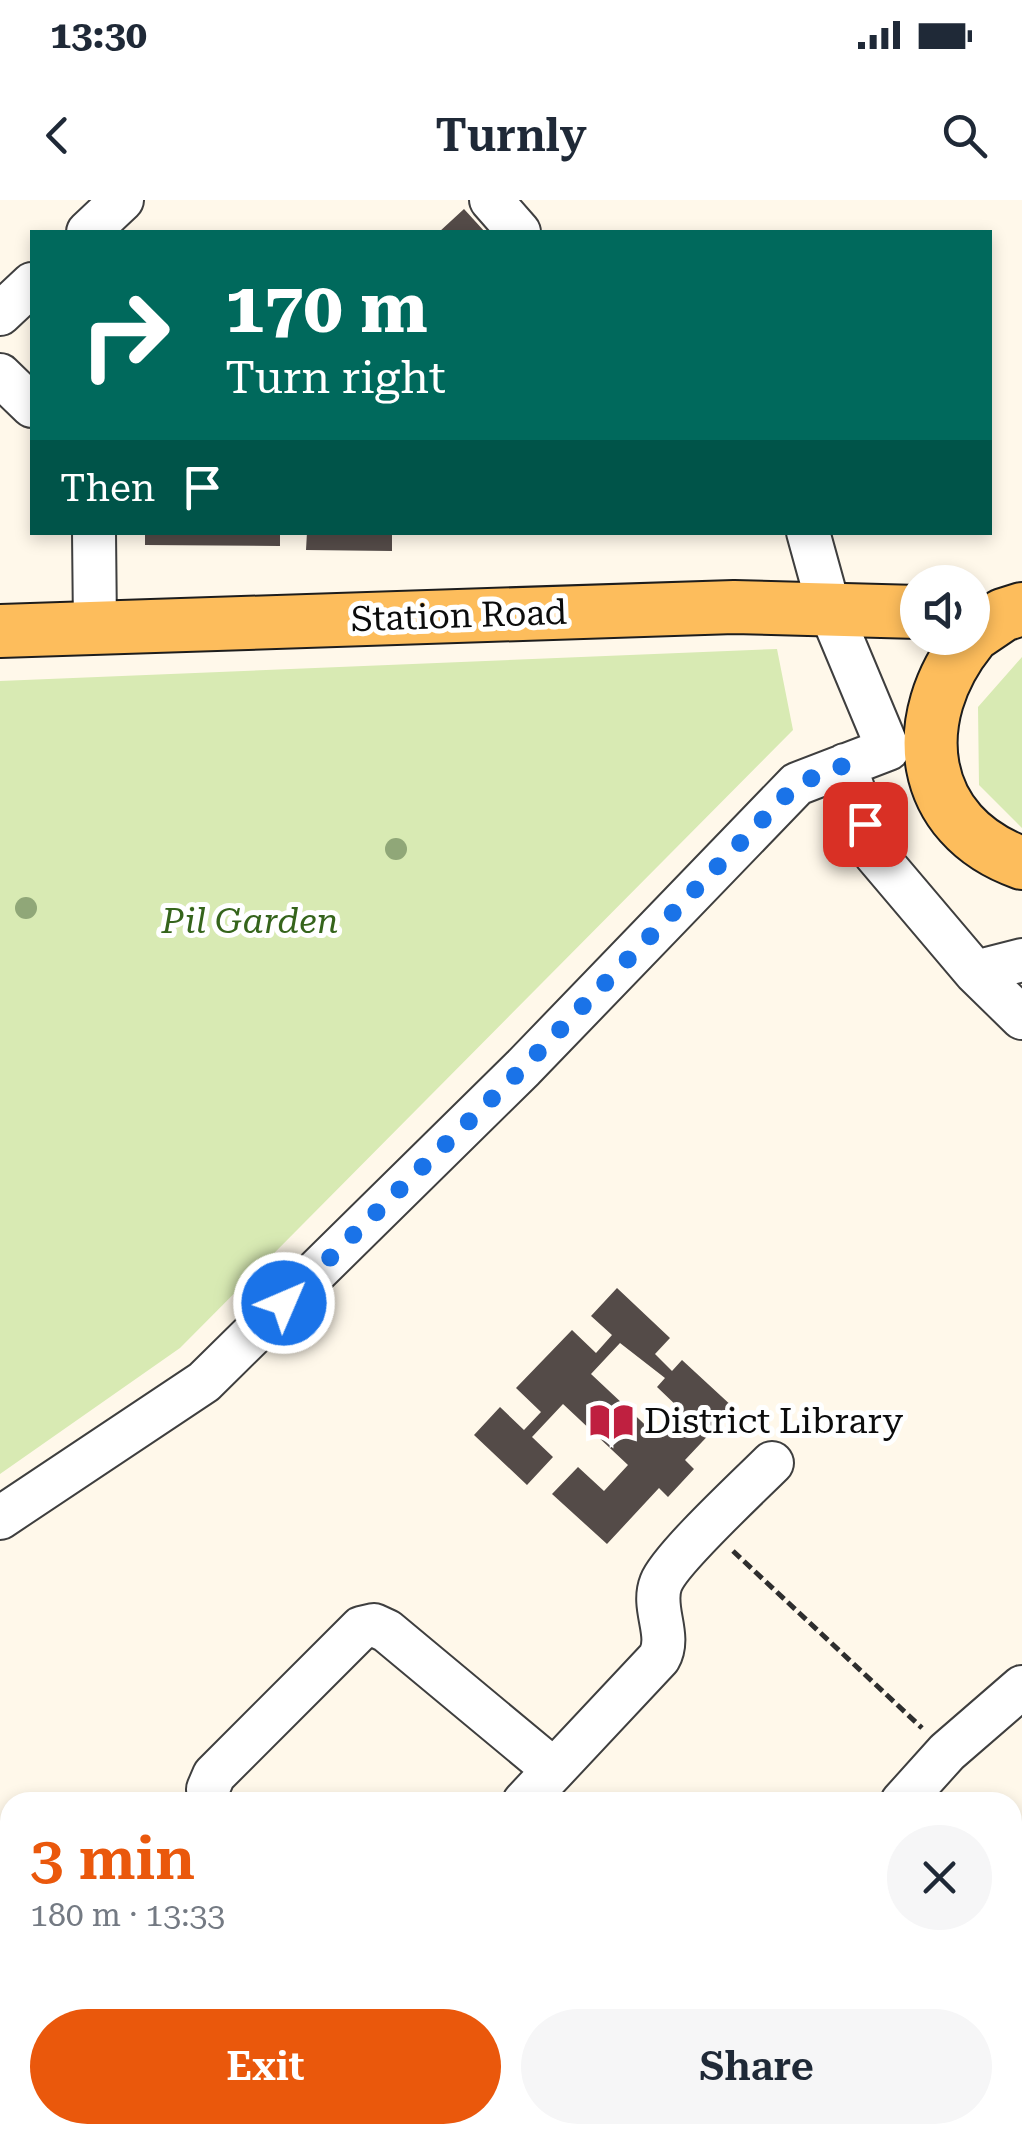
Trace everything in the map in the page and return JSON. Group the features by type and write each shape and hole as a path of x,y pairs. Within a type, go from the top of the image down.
{"main road":[{"name":"Station Road","path":"0,631 829,608 900,611"},
{"path":"958,655 948,666 908,743 962,824 998,854 1022,863"}],"street":[{"path":"90,230 122,200"},
{"path":"491,200 517,230"},
{"path":"0,314 30,286"},
{"path":"0,375 30,404"},
{"path":"94,535 95,627"},
{"path":"0,1518 204,1382 523,1068 797,784 908,743 829,608 809,535"},
{"path":"845,765 875,854 975,972 1022,1018"},
{"path":"975,972 1022,960"},
{"path":"533,1792 659,1658 664,1648 657,1602 660,1585 772,1462"},
{"path":"208,1792 214,1775 361,1628 374,1625 387,1631 554,1770"},
{"path":"911,1792 948,1752 1022,1687"}],"path":[{"path":"709,1528 948,1752"}],"green space":[{"name":"Pil Garden","path":"777,649 793,730 180,1348 0,1474 0,681"},
{"path":"1022,657 1022,828 979,785 978,707"}],"building":[{"path":"464,209 483,230 441,230"},
{"path":"145,535 280,535 280,546 145,545"},
{"path":"307,535 392,535 392,551 306,550"},
{"name":"District Library","path":"617,1288 670,1338 655,1354 672,1371 682,1360 734,1408 685,1460 694,1469 668,1497 659,1488 607,1544 552,1494 578,1467 604,1491 628,1465 563,1404 532,1437 553,1457 527,1485 474,1435 500,1407 524,1430 541,1412 516,1388 572,1330 596,1353 612,1335 591,1316","holes":["620,1343 665,1378 657,1387 680,1409 656,1435 591,1374"]}],"place":[{"name":"District Library","path":"611,1421"}],"route":[{"path":"284,1303 523,1068 797,784 845,765 865,824"}]}
